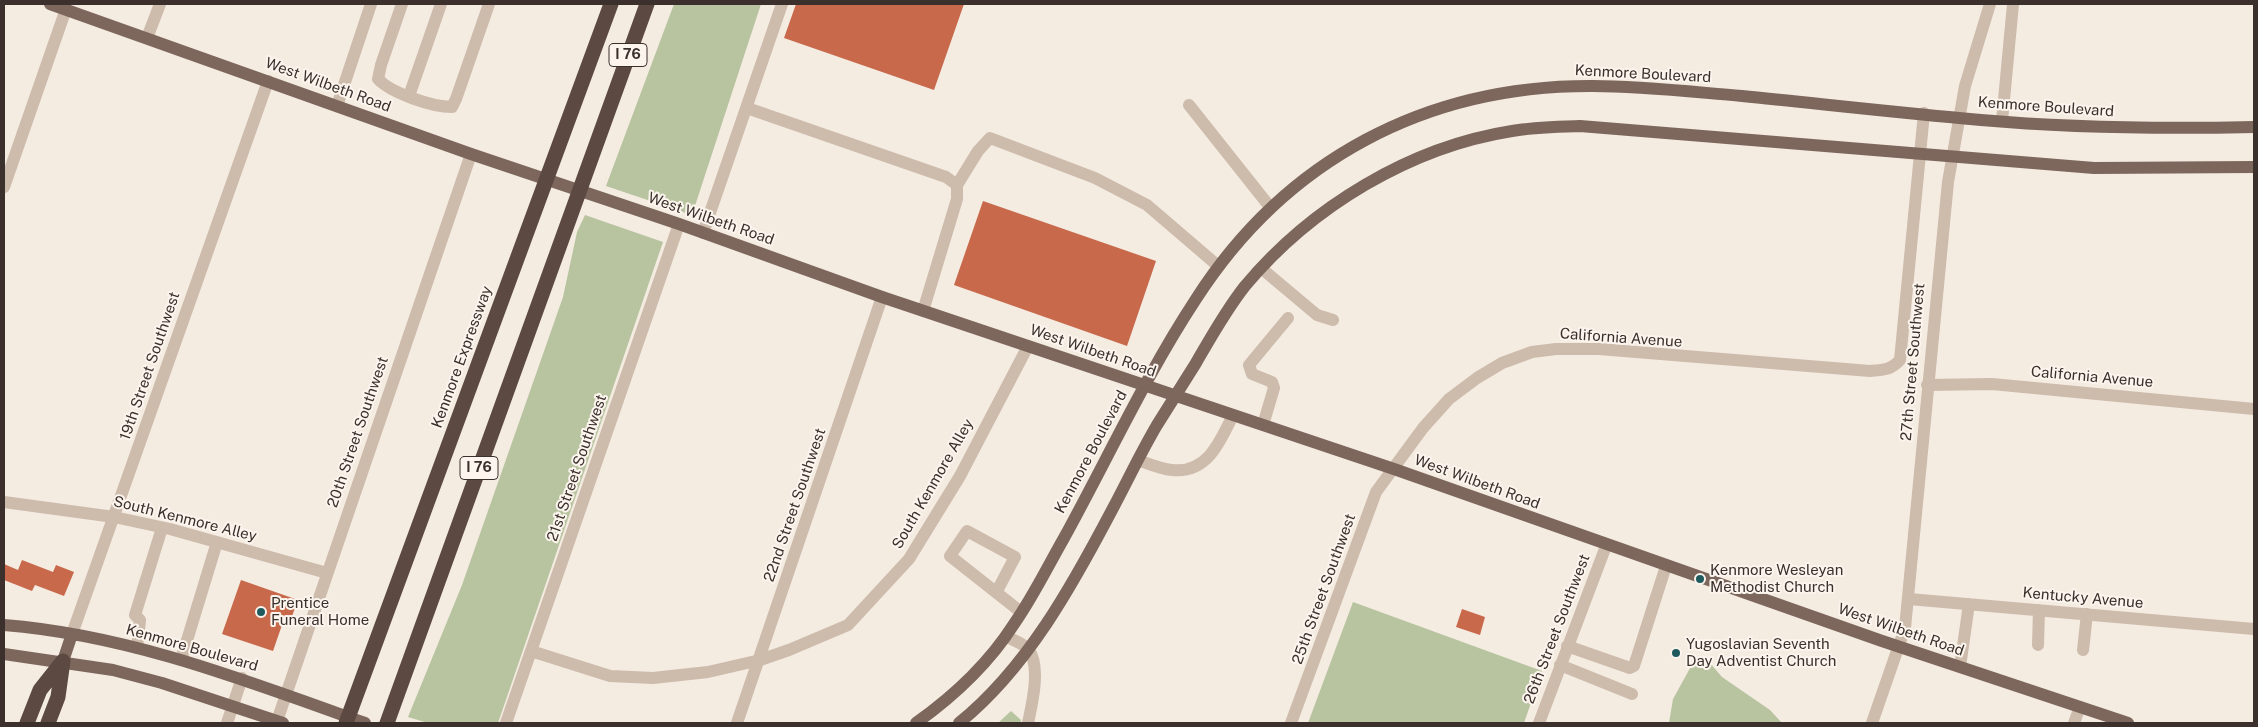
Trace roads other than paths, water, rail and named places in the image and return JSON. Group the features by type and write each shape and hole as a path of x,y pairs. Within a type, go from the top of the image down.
{"highway":[{"name":"Kenmore Expressway","path":"346,723 611,4"},
{"name":"I 76","path":"387,723 647,4"},
{"path":"27,723 40,690 63,661"},
{"path":"48,723 58,697 63,661"}],"main road":[{"name":"West Wilbeth Road","path":"50,4 471,154 679,224 882,297 1394,469 1606,546 1960,668 2080,707 2113,721 2128,723"},
{"name":"Kenmore Boulevard","path":"916,723 965,684 1006,636 1022,612 1080,510 1145,385 1217,265 1270,207 1304,178 1379,133 1436,109 1484,96 1561,87 1594,86 1682,91 2002,121 2104,128 2254,127"},
{"path":"959,723 990,694 1051,617 1090,551 1138,460 1217,328 1243,289 1261,268 1299,232 1322,214 1377,179 1406,164 1442,149 1477,138 1511,131 1580,126 1675,132 2094,168 2254,167"},
{"name":"Kenmore Boulevard","path":"4,625 72,634 137,648 242,678 365,723"},
{"name":"19th Street Southwest","path":"63,661 72,634"},
{"path":"4,654 63,661 113,670 280,722"}],"street":[{"path":"147,38 160,4"},
{"path":"337,106 371,4"},
{"path":"402,4 381,65 378,80 385,87 440,107 452,107 489,4"},
{"path":"409,96 441,4"},
{"path":"703,233 782,4"},
{"name":"27th Street Southwest","path":"1872,723 1899,647 1909,599 1927,385 1948,182 1965,86 1990,4"},
{"path":"2002,121 2013,4"},
{"path":"4,188 66,10"},
{"name":"19th Street Southwest","path":"72,634 268,81"},
{"path":"1189,105 1270,207"},
{"path":"747,108 946,177 957,185"},
{"name":"27th Street Southwest","path":"1893,367 1900,360 1924,113"},
{"path":"923,311 957,199 957,185 978,151 990,138 1095,178 1147,205 1217,265"},
{"name":"20th Street Southwest","path":"280,722 287,694 327,573 471,154"},
{"name":"21st Street Southwest","path":"506,723 679,224"},
{"path":"1261,268 1317,315 1333,320"},
{"name":"22nd Street Southwest","path":"738,723 882,297"},
{"path":"1263,425 1274,388 1272,382 1252,374 1248,365 1288,318"},
{"name":"South Kenmore Alley","path":"531,651 610,676 653,678 708,672 760,660 848,625 909,559 960,476 1028,346"},
{"name":"California Avenue","path":"1394,469 1423,428 1449,399 1477,378 1502,363 1532,352 1556,349 1599,349 1870,372 1893,367"},
{"name":"California Avenue","path":"1927,385 1992,384 2254,409"},
{"path":"1138,460 1171,470 1185,470 1200,466 1215,450 1233,415"},
{"name":"25th Street Southwest","path":"1291,723 1376,492 1394,469"},
{"name":"South Kenmore Alley","path":"4,502 114,517 218,542 327,573"},
{"path":"137,648 141,626 140,620 135,615 162,528"},
{"path":"997,591 1014,557 967,530 950,556 1022,612"},
{"path":"181,660 218,542"},
{"name":"26th Street Southwest","path":"1539,723 1606,546"},
{"path":"1568,646 1630,668 1634,666 1666,566"},
{"name":"Kentucky Avenue","path":"1909,599 2254,629"},
{"path":"1960,668 1969,604"},
{"path":"2038,645 2040,610"},
{"path":"2083,650 2087,614"},
{"path":"1006,636 1028,648 1033,660 1034,687 1028,723"},
{"path":"1560,665 1632,694"},
{"path":"227,723 242,678"},
{"path":"2074,723 2080,707"}],"place":[{"name":"Kenmore Wesleyan Methodist Church","path":"1700,579"},
{"name":"Prentice Funeral Home","path":"261,612"},
{"name":"Yugoslavian Seventh Day Adventist Church","path":"1676,653"}]}
